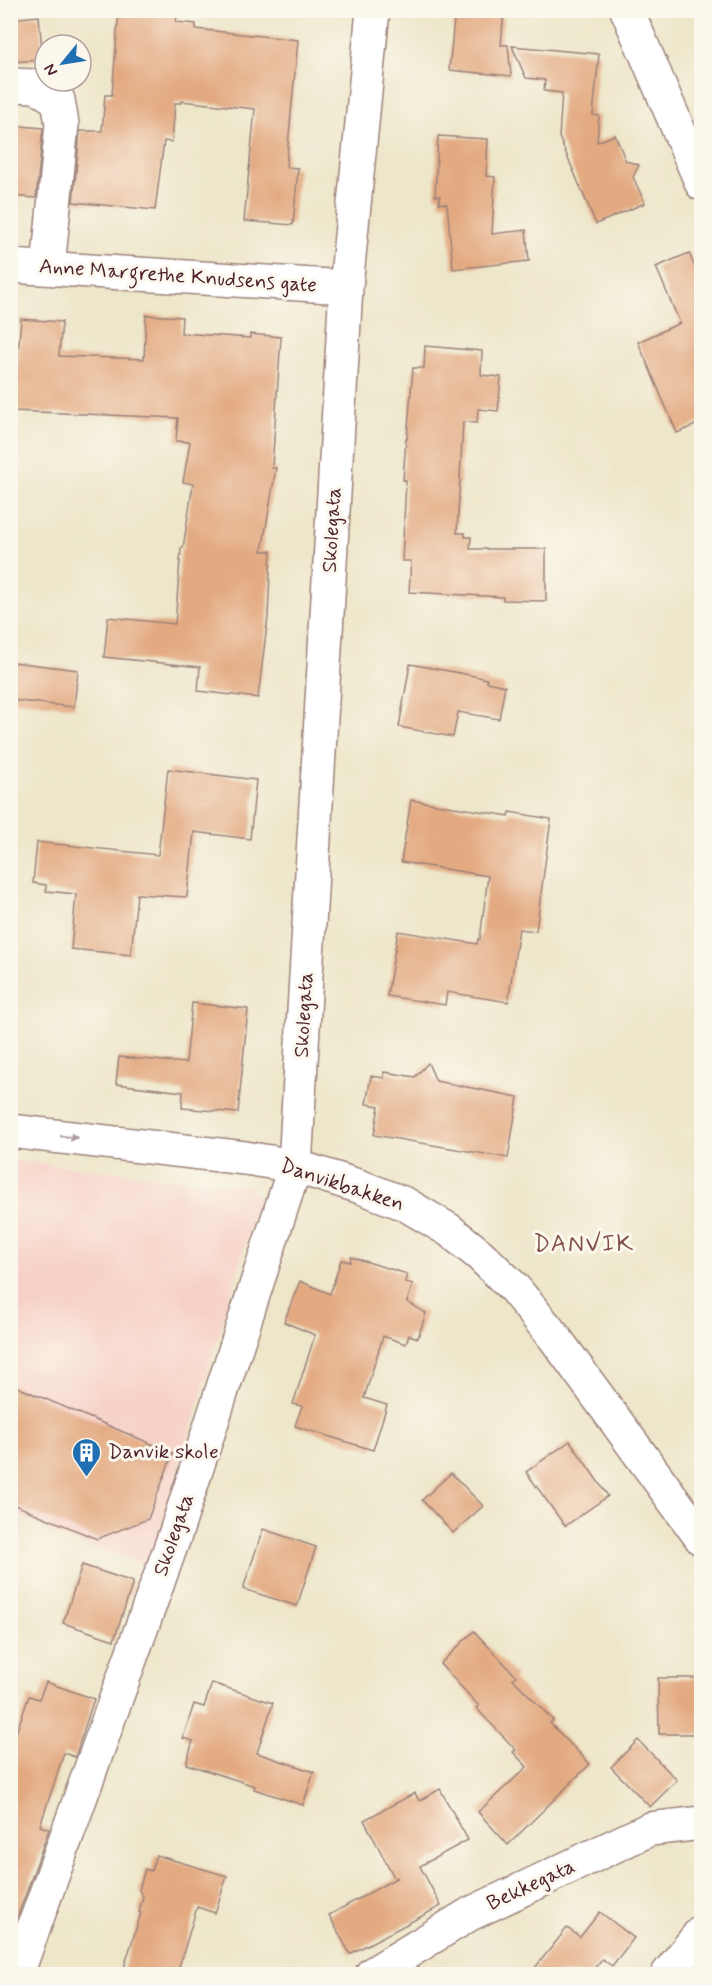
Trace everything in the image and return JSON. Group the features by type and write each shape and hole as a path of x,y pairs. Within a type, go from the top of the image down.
{"street":[{"name":"Skolegata","path":"17,1974 176,1532 295,1166 346,287 373,10"},
{"path":"627,10 702,184"},
{"path":"10,85 36,86 58,100 62,124 48,268"},
{"name":"Anne Margrethe Knudsens gate","path":"10,266 346,287"},
{"name":"Danvikbakken","path":"10,1131 245,1158 295,1166 405,1204 449,1230 480,1255 514,1288 555,1338 702,1539"},
{"name":"Bekkegata","path":"372,1974 470,1914 650,1829 702,1823"},
{"path":"668,1974 702,1931"}],"shaded area":[{"path":"10,1160 249,1187 259,1198 150,1566 74,1542 11,1512"}],"building":[{"path":"119,10 178,10 176,22 196,24 196,29 298,40 286,167 298,168 293,225 244,221 255,109 181,101 181,103 175,103 172,142 164,141 155,210 73,202 80,131 102,131 105,95 112,95"},
{"path":"455,10 504,10 501,45 508,45 511,76 449,70"},
{"path":"39,16 41,33 33,33 33,61 10,62 10,19"},
{"path":"512,46 599,54 593,115 599,116 597,142 615,135 626,161 639,165 633,177 645,203 596,224 559,137 562,93 544,91 545,80 526,78"},
{"path":"10,125 43,128 36,198 10,196"},
{"path":"438,136 488,139 486,176 495,177 492,234 526,230 529,261 453,269 447,204 439,203 440,196 435,196"},
{"path":"689,253 702,284 702,422 677,433 638,342 680,323 656,267"},
{"path":"146,315 182,317 181,333 250,338 250,334 281,337 272,468 276,468 262,551 271,551 268,617 258,698 198,691 200,667 104,657 108,617 175,624 181,548 183,548 193,484 183,482 190,442 176,441 178,418 13,411 21,319 62,322 59,356 144,359"},
{"path":"425,346 482,351 481,375 501,377 498,411 478,409 477,423 463,422 457,533 465,533 465,537 471,537 470,549 546,549 546,601 503,600 503,597 409,592 411,561 402,561 406,480 403,480 413,368 424,368"},
{"path":"13,662 78,670 74,707 10,700"},
{"path":"410,664 487,679 487,682 505,686 499,719 458,712 453,737 399,727"},
{"path":"168,769 256,780 250,839 194,832 187,897 137,894 131,955 71,949 76,894 46,891 46,885 33,883 37,842 158,855"},
{"path":"411,800 509,816 510,812 551,819 536,931 519,929 508,1002 447,992 445,1005 387,996 398,931 477,944 480,939 488,876 401,862"},
{"path":"192,1003 248,1009 238,1113 182,1108 183,1092 116,1084 119,1057 186,1063"},
{"path":"428,1063 436,1081 518,1097 508,1158 374,1135 379,1106 366,1104 371,1076 384,1078 384,1072 415,1077"},
{"path":"351,1257 407,1274 405,1282 413,1284 407,1302 426,1313 418,1338 409,1335 406,1344 383,1336 364,1398 387,1405 373,1450 295,1426 302,1406 293,1404 315,1335 284,1322 300,1281 330,1294 341,1260 350,1262"},
{"name":"Danvik skole","path":"10,1384 173,1453 148,1519 97,1539 10,1503"},
{"path":"570,1441 608,1496 565,1526 526,1472"},
{"path":"451,1473 483,1506 453,1533 422,1500"},
{"path":"263,1529 316,1547 297,1606 243,1589"},
{"path":"82,1565 133,1582 114,1640 63,1623"},
{"path":"474,1631 516,1676 513,1679 553,1720 550,1723 590,1764 508,1845 478,1812 527,1767 513,1752 516,1750 476,1708 479,1706 440,1664"},
{"path":"658,1678 702,1678 702,1734 659,1734"},
{"path":"46,1682 94,1699 75,1757 64,1753 40,1826 49,1829 11,1935 10,1750 29,1696 39,1699"},
{"path":"212,1683 273,1703 257,1753 314,1772 303,1805 254,1789 255,1786 186,1764 193,1741 183,1738 194,1704 204,1707"},
{"path":"638,1740 677,1780 650,1807 611,1767"},
{"path":"440,1789 468,1840 420,1866 441,1906 350,1954 329,1915 395,1879 364,1820 415,1793 419,1801"},
{"path":"156,1855 227,1876 215,1913 197,1907 177,1974 122,1974 141,1913 139,1912 143,1897 139,1890 145,1869 151,1871"},
{"path":"600,1912 634,1938 612,1966 602,1959 590,1974 530,1974 567,1928 580,1937"}],"place":[{"name":"Danvik skole","path":"87,1478"}],"district":[{"name":"DANVIK","path":"584,1244"}]}
